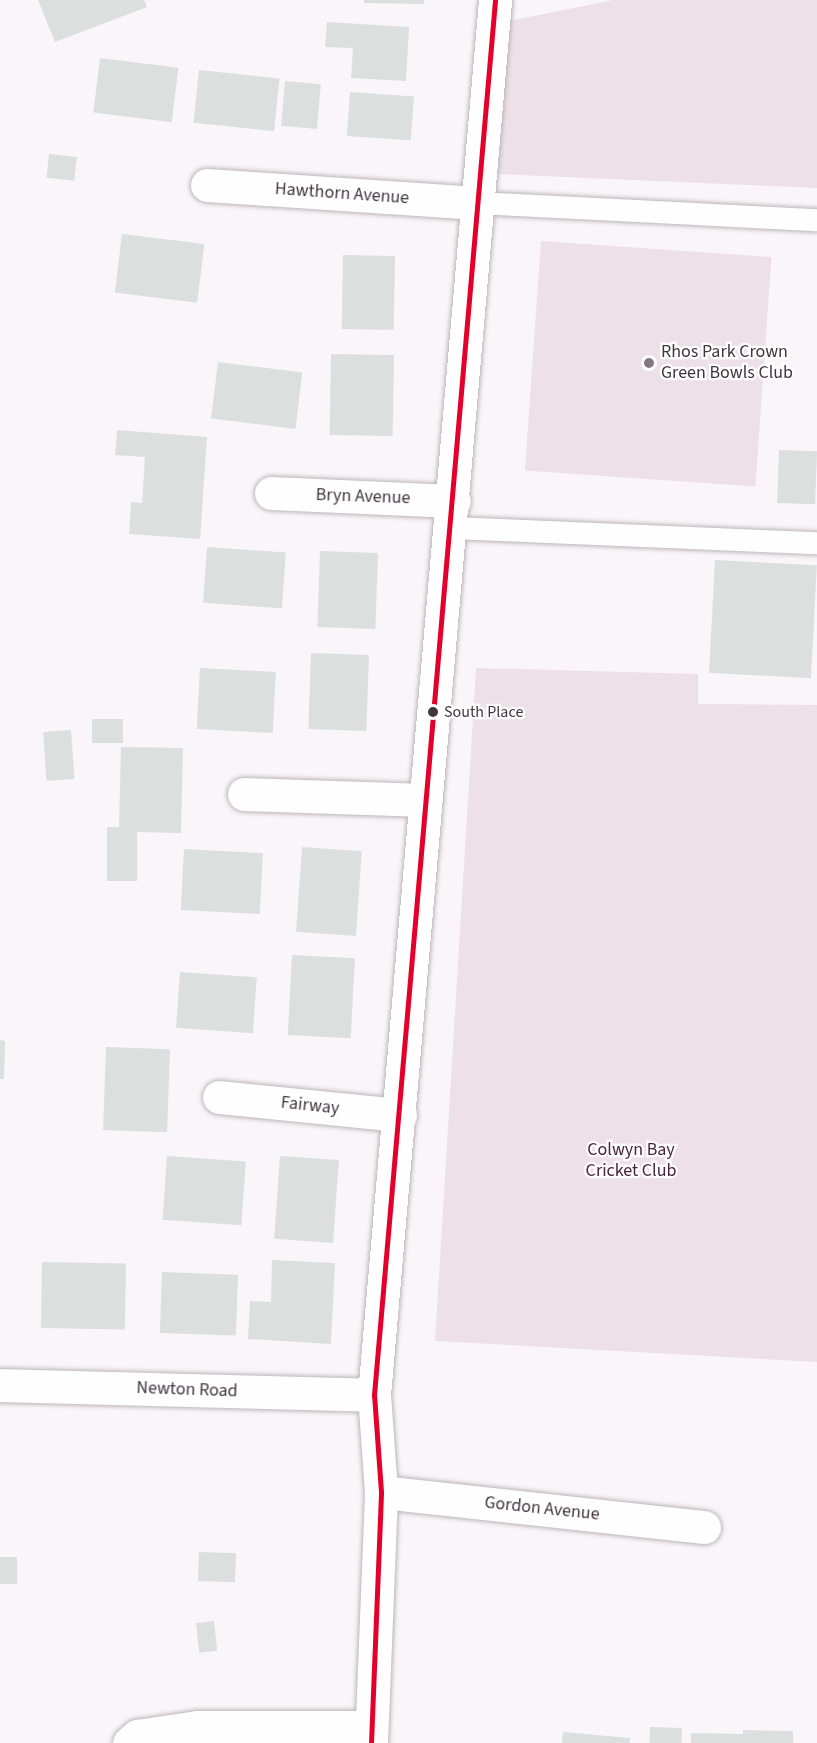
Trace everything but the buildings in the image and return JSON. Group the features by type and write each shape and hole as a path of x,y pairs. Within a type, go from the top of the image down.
{"street":[{"path":"129,1743 137,1736 198,1727 371,1735 381,1492 374,1395 400,1115 424,800 453,514 495,0"},
{"name":"Hawthorn Avenue","path":"207,185 477,203"},
{"name":"Bryn Avenue","path":"271,493 453,514"},
{"path":"244,794 424,800"},
{"name":"Fairway","path":"219,1097 400,1115"},
{"name":"Newton Road","path":"0,1385 374,1395"},
{"name":"Gordon Avenue","path":"381,1492 704,1527"}],"lane":[{"path":"477,203 817,220"},
{"path":"453,514 817,543"}],"green space":[{"path":"613,0 817,0 817,188 498,174 509,21"},
{"name":"Rhos Park Crown Green Bowls Club","path":"541,241 771,257 755,487 525,470"},
{"name":"Colwyn Bay Cricket Club","path":"476,668 698,674 698,704 817,705 817,1362 435,1341"}],"transit line":[{"path":"371,1743 381,1492 374,1395 495,0"}],"place":[{"name":"Rhos Park Crown Green Bowls Club","path":"649,363"},
{"name":"South Place","path":"433,712"}]}
